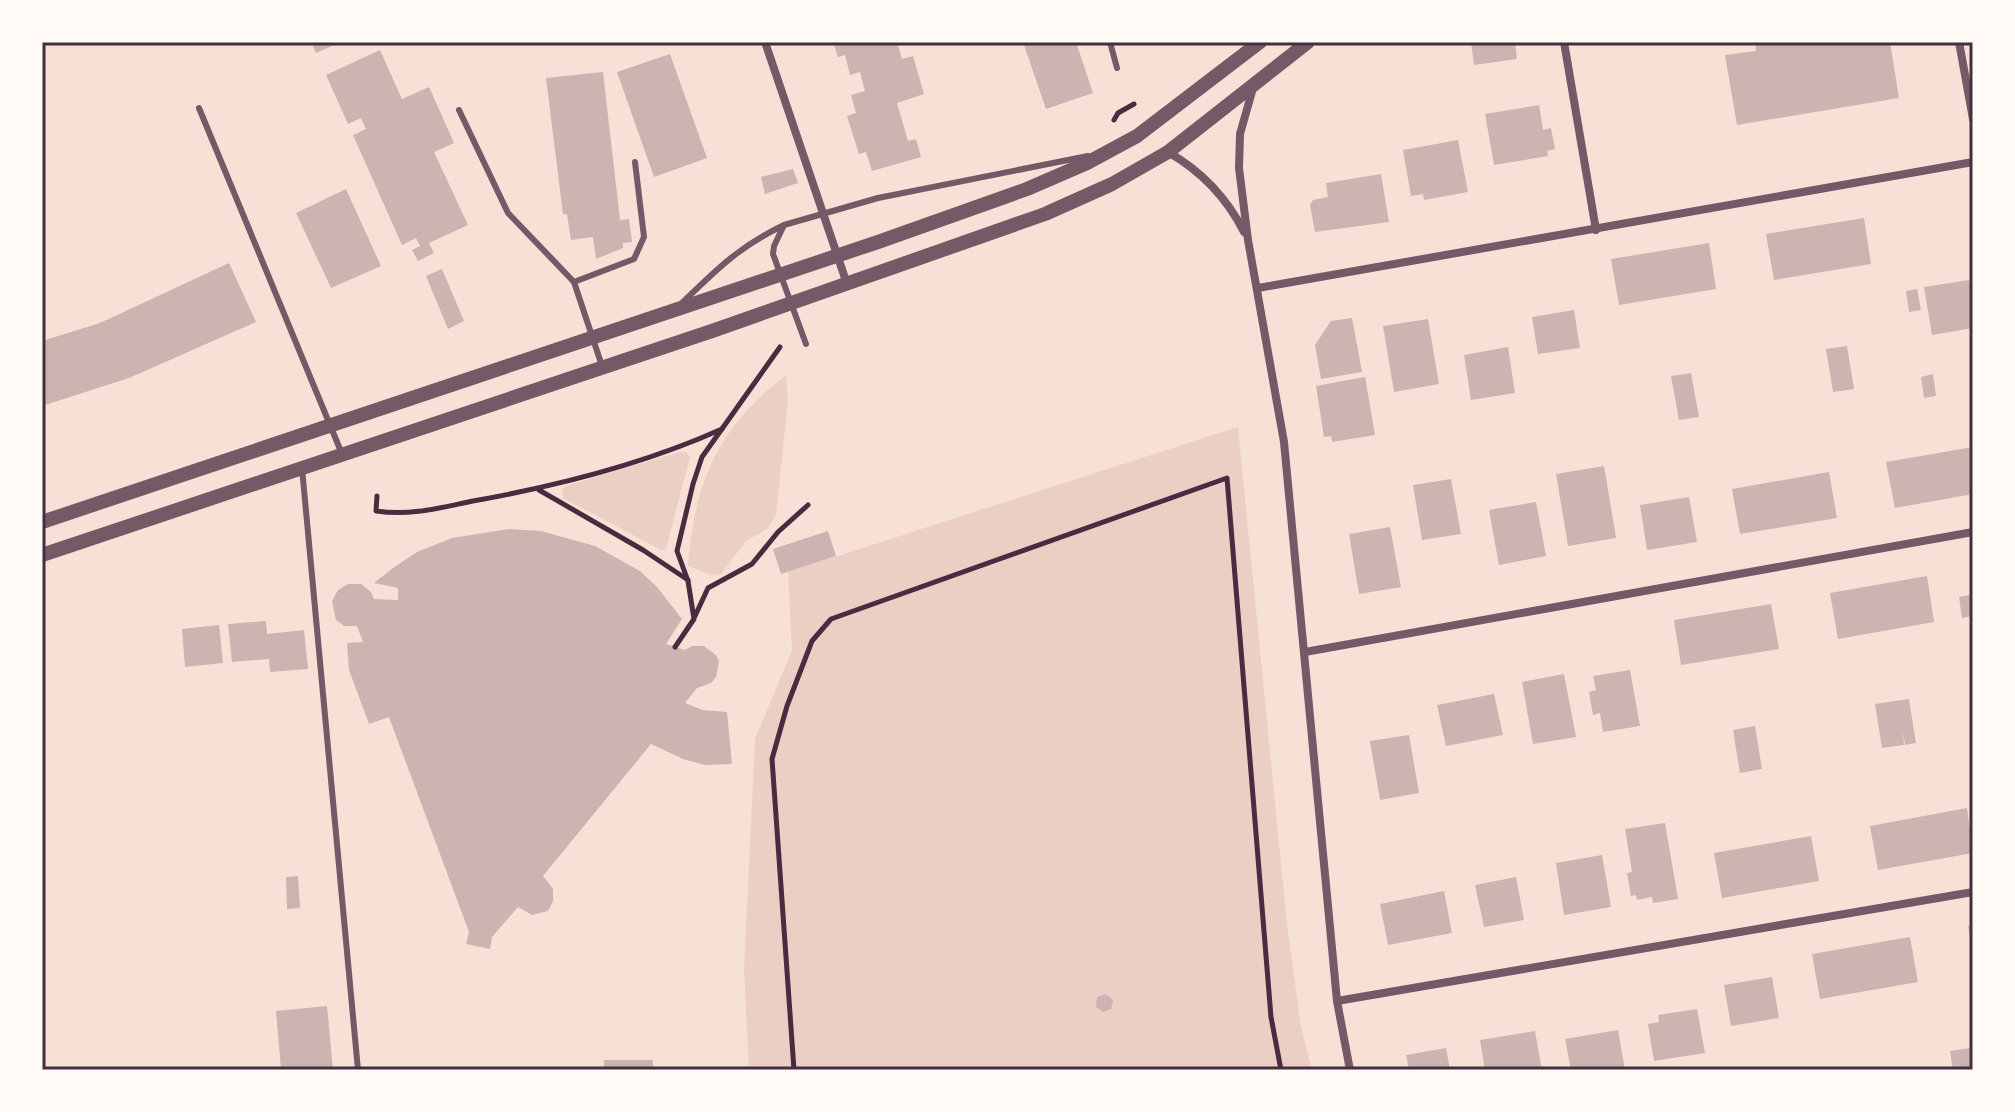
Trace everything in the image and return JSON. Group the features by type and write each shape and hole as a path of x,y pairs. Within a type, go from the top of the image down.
{"street":[{"path":"765,42 847,284"},
{"path":"42,522 1014,195 1107,152 1162,117 1260,42"},
{"path":"42,555 847,284 1045,214 1112,184 1168,152 1308,42"},
{"path":"1564,42 1596,230"},
{"path":"1959,42 1973,119"},
{"path":"1254,86 1243,121 1239,149 1248,240 1284,442 1337,1001 1350,1070"},
{"path":"1168,152 1189,164 1212,186 1248,240"},
{"path":"1258,288 1973,162"},
{"path":"1305,652 1973,532"},
{"path":"1337,1001 1973,892"}],"lane":[{"path":"1110,42 1117,68"},
{"path":"199,108 342,454"},
{"path":"459,110 508,213 574,282 602,367"},
{"path":"674,311 735,253 784,225 878,198 1107,152"},
{"path":"574,282 634,259 644,237 635,162"},
{"path":"784,225 773,254 806,344"},
{"path":"302,468 358,1070"}],"path":[{"path":"694,619 688,581 677,551 702,457 780,347"},
{"path":"377,496 376,511 402,514 538,489 690,443 722,429"},
{"path":"794,1070 772,759 787,706 812,641 831,619 1227,478 1271,1017 1281,1070"},
{"path":"538,489 643,550 688,581"},
{"path":"675,647 694,619 708,588 752,564 778,532 808,505"}],"shaded area":[{"path":"786,375 788,400 776,515 767,529 746,541 721,574 711,575 688,566 696,508 714,459 743,415"},
{"path":"1238,427 1287,924 1301,1027 1312,1070 749,1070 744,970 755,739 792,650 788,572"},
{"path":"686,452 690,457 666,549 661,550 563,498 562,491 566,486"}],"building":[{"path":"311,42 341,42 316,53"},
{"path":"833,42 897,42 902,59 913,56 924,94 897,103 908,141 916,139 921,157 872,171 866,152 859,154 847,116 856,113 851,95 865,91 860,72 850,75 845,55 838,57"},
{"path":"1023,42 1076,42 1093,93 1046,109"},
{"path":"1471,42 1515,42 1517,59 1474,65"},
{"path":"1755,42 1890,42 1899,98 1737,125 1725,55 1756,51"},
{"path":"380,50 402,99 429,87 454,143 434,152 468,225 429,243 434,253 418,261 412,250 420,246 416,238 402,245 353,135 366,129 361,118 348,124 326,75"},
{"path":"670,54 707,158 654,177 617,72"},
{"path":"603,72 620,220 629,219 632,242 623,243 623,248 596,259 593,237 571,240 567,214 563,214 546,78"},
{"path":"1539,105 1543,130 1551,128 1555,149 1547,151 1548,156 1494,165 1485,114"},
{"path":"1458,140 1468,192 1424,200 1423,194 1411,196 1403,150"},
{"path":"793,169 798,183 765,194 761,177"},
{"path":"1381,174 1389,222 1315,232 1310,205 1313,200 1328,197 1326,183"},
{"path":"346,189 381,266 331,288 296,213"},
{"path":"1864,218 1871,264 1774,280 1766,234"},
{"path":"1709,243 1716,289 1619,305 1611,259"},
{"path":"229,263 256,322 129,378 42,406 42,341 100,323"},
{"path":"442,269 464,321 448,329 426,276"},
{"path":"1969,280 1973,328 1932,335 1924,287"},
{"path":"1917,289 1921,310 1909,312 1906,291"},
{"path":"1574,310 1580,348 1538,354 1532,317"},
{"path":"1352,318 1362,372 1321,379 1315,345 1331,321"},
{"path":"1428,319 1439,384 1394,392 1383,326"},
{"path":"1847,346 1854,389 1833,392 1826,349"},
{"path":"1508,347 1515,393 1471,400 1464,355"},
{"path":"1691,373 1699,417 1679,420 1671,376"},
{"path":"1933,374 1936,396 1924,398 1921,377"},
{"path":"1365,377 1375,435 1332,442 1331,436 1324,437 1316,386"},
{"path":"1973,447 1973,494 1895,508 1886,462"},
{"path":"1604,466 1616,538 1568,546 1556,474"},
{"path":"1829,472 1837,518 1740,534 1732,489"},
{"path":"1451,479 1461,534 1422,540 1413,485"},
{"path":"1689,497 1697,542 1647,550 1640,505"},
{"path":"1536,502 1546,556 1499,565 1489,510"},
{"path":"1390,527 1401,587 1359,594 1349,534"},
{"path":"509,529 541,531 595,546 640,571 657,587 682,619 666,644 685,650 692,646 704,646 719,661 716,677 711,683 697,688 685,703 703,710 727,712 732,764 705,765 651,744 543,876 553,889 553,901 548,911 532,915 518,907 492,937 490,949 466,944 469,932 389,717 369,724 349,670 347,643 363,642 357,626 344,626 336,620 332,601 338,590 348,584 361,584 374,599 398,600 398,588 374,583 417,552 452,538"},
{"path":"828,531 836,556 781,574 773,549"},
{"path":"1927,576 1934,622 1838,639 1830,593"},
{"path":"1970,595 1973,616 1962,618 1959,597"},
{"path":"1771,604 1779,649 1681,665 1674,620"},
{"path":"266,621 267,634 304,630 308,669 270,672 269,659 232,662 228,624"},
{"path":"219,625 223,663 185,667 182,629"},
{"path":"1630,670 1640,726 1603,732 1600,713 1593,715 1589,692 1596,690 1593,676"},
{"path":"1564,674 1576,737 1533,744 1522,682"},
{"path":"1494,694 1503,735 1446,746 1437,705"},
{"path":"1909,699 1916,743 1905,745 1903,731 1904,745 1882,748 1875,704"},
{"path":"1755,726 1762,769 1740,773 1733,730"},
{"path":"1409,735 1419,793 1380,800 1370,741"},
{"path":"1967,808 1973,853 1878,870 1870,826"},
{"path":"1665,823 1678,899 1653,903 1652,897 1637,900 1636,895 1631,896 1627,873 1632,872 1625,829"},
{"path":"1811,836 1819,881 1722,898 1714,853"},
{"path":"1602,855 1611,907 1564,915 1556,863"},
{"path":"298,876 300,908 287,909 286,877"},
{"path":"1516,877 1524,920 1484,927 1475,885"},
{"path":"1444,891 1452,933 1388,945 1380,904"},
{"path":"1973,925 1973,944 1971,944 1968,926"},
{"path":"1910,937 1918,982 1820,999 1812,954"},
{"path":"1772,977 1779,1018 1731,1026 1724,985"},
{"path":"1106,994 1113,1000 1111,1009 1103,1012 1096,1007 1097,997"},
{"path":"327,1006 333,1070 281,1070 276,1011"},
{"path":"1697,1009 1705,1053 1654,1061 1648,1024 1659,1022 1658,1015"},
{"path":"1618,1030 1625,1070 1571,1070 1565,1039"},
{"path":"1535,1031 1542,1070 1485,1070 1480,1040"},
{"path":"1446,1048 1450,1070 1409,1070 1406,1055"},
{"path":"1971,1048 1973,1070 1953,1070 1950,1051"},
{"path":"604,1060 653,1060 653,1070 604,1070"}]}
